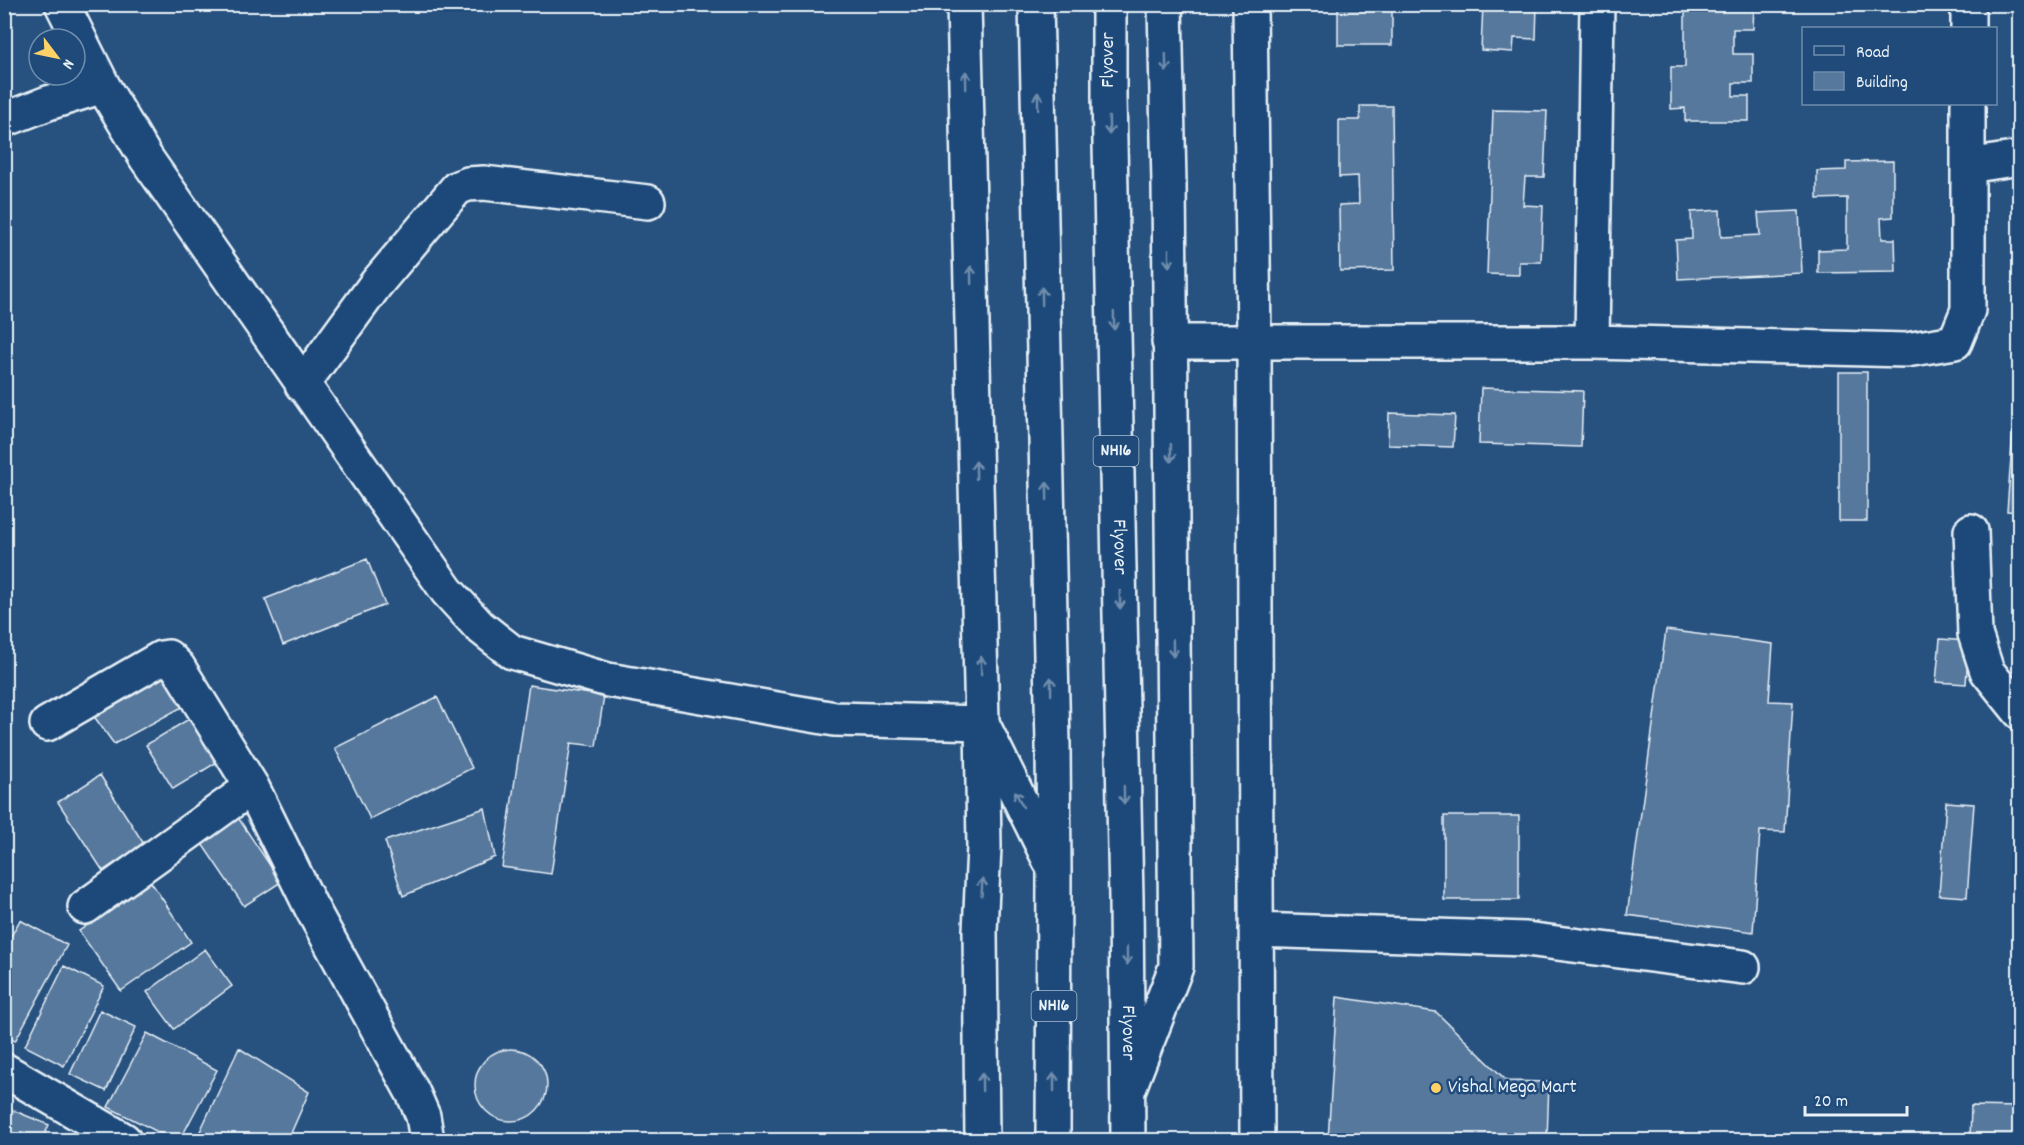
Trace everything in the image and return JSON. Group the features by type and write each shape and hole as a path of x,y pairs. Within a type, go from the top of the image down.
{"main road":[{"path":"62,4 104,87 146,158 302,385 447,591 479,626 512,652 608,680 835,719 982,723"},
{"path":"964,4 984,847 980,931 982,1140"},
{"name":"NH16","path":"1036,4 1053,744 1053,1140"},
{"name":"Flyover","path":"1109,4 1128,1088"},
{"path":"1128,1088 1176,967 1165,4"},
{"path":"1250,4 1254,342 1257,1140"},
{"path":"1592,342 1597,4"},
{"path":"1968,4 1968,27"},
{"path":"4,120 48,103 104,87"},
{"path":"1170,342 1592,342 1906,350 1955,342 1968,310 1968,105"},
{"path":"1968,166 2019,158"},
{"path":"302,385 376,284 457,188 468,184 484,183 648,202"},
{"path":"1971,531 1975,633 1987,671 2019,712"},
{"path":"47,724 161,658 168,657 178,668 252,787 311,907 413,1093 423,1116 427,1140"},
{"path":"982,723 1054,871"},
{"path":"85,907 252,787"},
{"path":"1256,930 1526,939 1743,967"},
{"path":"4,1070 124,1140"},
{"name":"NH16","path":"1128,1088 1128,1140"}],"building":[{"path":"1338,4 1392,4 1392,45 1338,45"},
{"path":"1483,4 1537,4 1536,39 1514,38 1513,52 1481,50"},
{"path":"1671,4 1754,4 1753,29 1733,29 1733,54 1753,54 1753,83 1733,83 1733,96 1749,96 1749,121 1685,121 1685,108 1671,109 1671,67 1685,67 1685,7 1671,7"},
{"path":"1360,106 1392,106 1394,270 1340,271 1339,205 1359,204 1358,176 1339,177 1339,120 1360,120"},
{"path":"1493,110 1547,111 1544,177 1525,177 1523,205 1543,206 1541,262 1519,262 1519,275 1487,274"},
{"path":"1893,161 1893,217 1881,218 1882,239 1895,239 1896,272 1818,273 1818,250 1847,249 1847,198 1817,199 1817,171 1846,170 1846,162"},
{"path":"1720,210 1721,237 1760,235 1758,213 1799,211 1802,273 1678,279 1676,240 1692,239 1691,212"},
{"path":"1839,372 1867,372 1867,521 1839,521"},
{"path":"1481,388 1583,391 1581,447 1479,444"},
{"path":"2015,403 2020,404 2020,512 2007,511"},
{"path":"1389,413 1455,415 1453,447 1388,445"},
{"path":"367,559 385,605 283,645 265,599"},
{"path":"1666,630 1773,644 1769,701 1793,702 1785,832 1760,831 1753,932 1627,915"},
{"path":"1940,639 1969,641 1966,684 1936,682"},
{"path":"160,667 184,706 114,744 85,704"},
{"path":"529,685 604,696 596,746 571,743 551,874 502,867"},
{"path":"437,697 472,768 370,819 335,748"},
{"path":"192,717 219,761 173,789 146,745"},
{"path":"100,775 144,844 103,871 58,802"},
{"path":"1946,802 1974,804 1967,897 1939,895"},
{"path":"485,808 495,857 403,896 385,841"},
{"path":"233,810 281,882 244,906 196,835"},
{"path":"1444,816 1519,816 1519,900 1444,900"},
{"path":"151,882 191,942 121,991 79,931"},
{"path":"20,920 67,945 15,1041 4,1035 4,949"},
{"path":"205,949 232,986 174,1029 147,992"},
{"path":"64,966 104,986 64,1066 25,1046"},
{"path":"1337,997 1436,1012 1507,1081 1549,1082 1547,1140 1328,1140"},
{"path":"100,1010 136,1027 106,1091 70,1074"},
{"path":"147,1033 217,1070 180,1140 174,1140 108,1107"},
{"path":"239,1048 309,1092 288,1140 196,1140"},
{"path":"518,1049 537,1059 545,1071 547,1085 545,1099 537,1111 525,1119 504,1121 485,1111 477,1099 475,1078 485,1059 497,1051"},
{"path":"1971,1106 2018,1107 2017,1140 1970,1140"},
{"path":"5,1107 49,1125 42,1140 4,1140"},
{"path":"458,1132 485,1140 455,1140"}],"place":[{"name":"Vishal Mega Mart","path":"1436,1088"}]}
